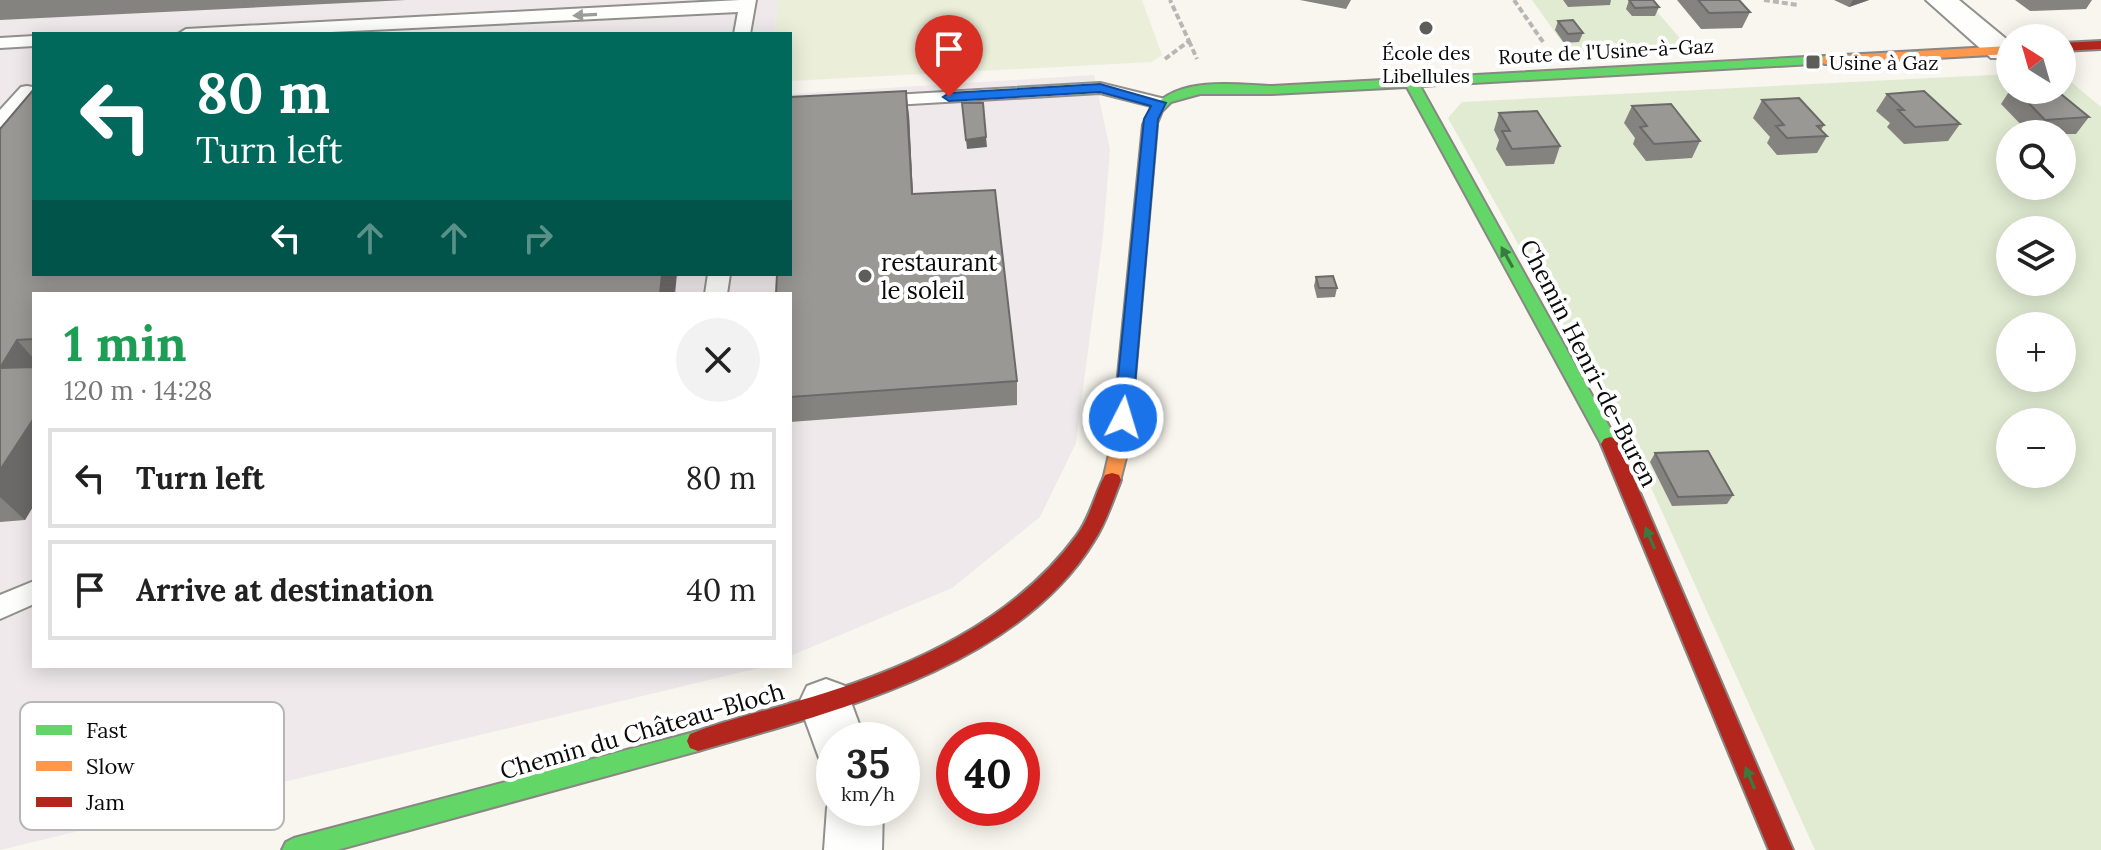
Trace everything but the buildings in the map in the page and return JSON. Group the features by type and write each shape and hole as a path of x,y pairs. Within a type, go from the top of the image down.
{"street":[{"path":"1941,0 1996,42"},
{"path":"2076,46 2101,45"},
{"name":"Route de l'Usine-à-Gaz","path":"1159,103 1174,95 1198,90 1272,90 1996,51"},
{"name":"Chemin Henri-de-Buren","path":"1412,83 1612,448 1781,850"},
{"name":"Chemin du Château-Bloch","path":"832,722 932,659 1007,617 1042,591 1068,565 1091,533 1115,477 1120,446 1151,119 1159,103"},
{"name":"Chemin du Château-Bloch","path":"294,850 510,795 816,726"},
{"path":"853,850 854,826"}],"lane":[{"path":"223,32 747,4 742,32"},
{"path":"0,43 32,41"},
{"path":"854,103 1100,88 1159,103"},
{"path":"0,92 30,91"},
{"path":"0,121 30,91"},
{"path":"0,607 32,593"}],"path":[{"path":"1123,92 1189,41 1170,0"},
{"path":"1514,0 1548,49"},
{"path":"1764,0 1798,5"}],"shaded area":[{"path":"0,0 778,0 774,32 32,32 32,276 792,276 792,94 1094,75 1110,149 1103,236 1076,443 1040,517 952,588 792,655 792,292 32,292 32,668 759,668 284,782 284,702 20,702 20,830 83,830 0,850"}],"green space":[{"path":"778,0 1142,0 1162,55 1152,62 792,81 792,32 774,32"},
{"path":"1532,0 1647,0 1690,50 1571,55"},
{"path":"1996,75 1996,104 2076,104 2076,86 2101,107 2101,850 1815,850 1639,461 1448,118 1462,102"}],"traffic: fast":[{"path":"1150,125 1155,110 1167,100 1182,93 1220,88 1272,90 1825,60"},
{"path":"1412,83 1610,444"},
{"path":"294,850 698,741"}],"traffic: slow":[{"path":"1825,60 1996,51"},
{"path":"1112,480 1120,446 1150,125"}],"traffic: jam":[{"path":"2076,46 2101,45"},
{"path":"1610,444 1781,850"},
{"path":"698,741 881,683 942,657 999,624 1048,585 1087,537 1112,480"}],"place":[{"name":"École des Libellules","path":"1426,28"},
{"name":"Usine à Gaz","path":"1813,62"},
{"name":"restaurant le soleil","path":"865,276"}],"route":[{"path":"949,97 1100,88 1159,103 1151,119 1123,418"}]}
